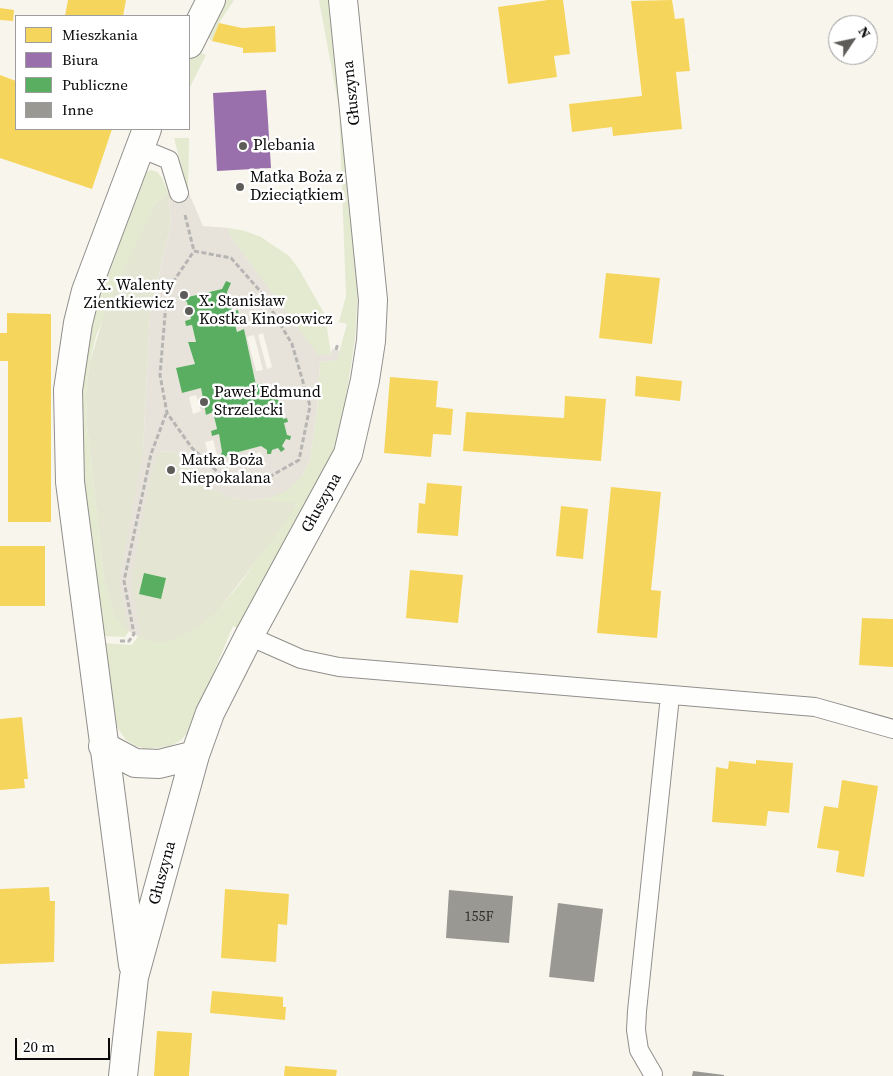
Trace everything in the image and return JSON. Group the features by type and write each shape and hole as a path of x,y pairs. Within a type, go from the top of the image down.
{"street":[{"path":"190,42 211,0"},
{"name":"Głuszyna","path":"123,1076 134,977 195,755 210,713 249,636 348,454 365,380 371,341 373,300 343,0"},
{"name":"Głuszyna","path":"134,977 70,482 68,390 78,323 86,291 144,138"},
{"path":"103,746 135,764 159,764 195,755"}],"lane":[{"path":"144,138 169,160 179,192"},
{"path":"249,636 301,659 339,667 815,707 893,729"},
{"path":"653,1074 639,1050 636,1030 670,696"}],"path":[{"path":"179,192 194,251 166,291 160,376 167,413 192,448 223,477 269,477 299,460 310,406 292,344 261,292 231,258 194,251"},
{"path":"112,640 129,641 134,634 124,581 151,454 167,413"}],"green space":[{"path":"221,0 234,0 219,23 212,41 206,35"},
{"path":"319,0 333,0 359,274 355,339 345,404 336,445 321,484 241,630 233,626 189,731 181,740 171,746 147,749 136,746 126,740 112,720 102,643 132,645 138,636 158,643 221,607 239,585 297,504 255,500 273,497 302,476 310,459 317,411 320,362 337,360 347,324 339,322 346,296 339,108"},
{"path":"201,53 206,55 190,87 190,59"},
{"path":"174,138 189,138 188,191"},
{"path":"151,170 157,172 162,178 169,194 155,203 96,336 89,365 86,394 87,425 104,579 113,612 129,631 125,637 101,636 81,458 78,399 89,313 144,173"},
{"path":"169,194 171,224 150,313 143,450 176,452 192,472 208,487 231,498 297,503 286,522 221,607 200,626 176,639 158,643 141,638 125,629 113,612 104,579 87,425 86,394 89,365 106,309 155,203"},
{"path":"229,228 261,237 289,256 299,269 325,315 331,354 318,356 229,234"}],"shaded area":[{"path":"188,191 203,226 229,228 229,234 318,355 331,354 332,349 340,351 337,360 320,362 317,411 310,459 302,476 289,489 273,497 255,500 231,498 208,487 192,472 176,452 160,451 152,470 131,581 141,632 138,636 129,631 119,582 143,451 150,313 171,224 169,194","holes":["226,281 231,283 227,292 232,311 238,310 239,315 233,316 237,332 244,329 256,385 262,383 263,390 272,387 274,383 277,385 275,389 279,403 283,402 284,405 280,407 283,419 287,418 288,422 284,423 287,435 291,436 290,439 286,439 282,446 272,450 271,454 267,454 267,450 261,446 227,455 223,462 218,460 222,452 219,434 212,436 211,431 217,429 213,412 206,415 201,388 182,393 176,369 195,364 188,343 196,342 192,325 186,326 185,321 191,319 187,302 178,298 180,293 188,297 222,289","263,333 272,367 267,369 258,335","254,335 263,370 256,371 247,337","196,395 201,411 193,414 189,397","213,440 217,455 209,457 205,442","261,452 262,460 230,468 228,461"]}],"building: Mieszkania":[{"path":"68,0 126,0 123,15 65,15"},
{"path":"548,0 563,0 570,54 554,56 557,77 508,84 498,7"},
{"path":"672,0 675,19 684,18 690,71 676,72 682,129 613,136 612,127 572,132 569,104 642,96 631,1"},
{"path":"0,8 14,10 13,21 0,20"},
{"path":"219,23 242,28 275,26 276,52 243,53 243,48 212,41"},
{"path":"0,75 15,81 15,130 112,130 92,189 0,158"},
{"path":"606,273 660,278 652,344 599,338"},
{"path":"7,313 51,314 51,522 8,522 8,361 0,361 0,333 7,333"},
{"path":"636,376 682,381 680,401 635,396"},
{"path":"390,377 438,381 436,407 453,409 451,435 433,434 431,457 384,453"},
{"path":"565,396 606,399 601,461 463,451 466,412 564,418"},
{"path":"427,483 462,486 458,536 417,533 419,503 425,504"},
{"path":"611,487 661,492 651,590 661,591 657,638 597,633"},
{"path":"561,506 588,509 583,559 556,556"},
{"path":"0,546 45,546 45,606 0,606"},
{"path":"410,570 463,575 458,623 406,618"},
{"path":"862,618 893,619 893,667 859,665"},
{"path":"22,717 28,779 24,779 25,788 0,790 0,719"},
{"path":"756,760 793,763 789,813 768,811 766,826 712,822 716,767 728,769 729,761 756,764"},
{"path":"842,780 878,786 864,877 836,872 839,851 817,848 824,806 838,808"},
{"path":"49,887 50,901 55,901 54,962 0,964 0,889"},
{"path":"225,889 289,894 287,925 278,924 276,962 221,958"},
{"path":"212,991 283,997 283,1007 286,1007 285,1020 210,1013"},
{"path":"157,1031 192,1033 189,1076 154,1076"},
{"path":"285,1066 337,1070 336,1076 284,1076"}],"building: Biura":[{"name":"Plebania","path":"266,90 271,168 217,171 213,93"}],"building: Publiczne":[{"path":"226,281 231,283 227,292 232,311 238,310 239,315 233,316 237,332 244,329 256,385 262,383 263,390 272,387 274,383 278,385 275,389 279,403 283,402 284,405 280,407 283,419 287,418 288,422 284,423 287,435 291,436 290,440 286,439 282,446 285,449 281,452 278,448 272,450 271,454 267,454 267,450 261,446 227,455 223,462 218,460 222,452 219,434 212,436 211,431 217,429 213,412 206,415 201,388 182,393 176,368 195,364 188,342 196,342 192,325 186,326 185,321 191,319 187,302 178,297 180,293 188,297 222,289"},
{"path":"144,573 166,578 161,599 139,594"}],"building: Inne":[{"path":"449,890 513,896 509,943 446,938"},
{"path":"558,903 603,909 594,982 549,977"},
{"path":"693,1071 724,1075 724,1076 692,1076"}],"place":[{"name":"Plebania","path":"243,146"},
{"name":"Matka Boża z Dzieciątkiem","path":"240,187"},
{"name":"X. Walenty Zientkiewicz","path":"184,295"},
{"name":"X. Stanisław Kostka Kinosowicz","path":"189,311"},
{"name":"Paweł Edmund Strzelecki","path":"204,402"},
{"name":"Matka Boża Niepokalana","path":"171,470"}]}
